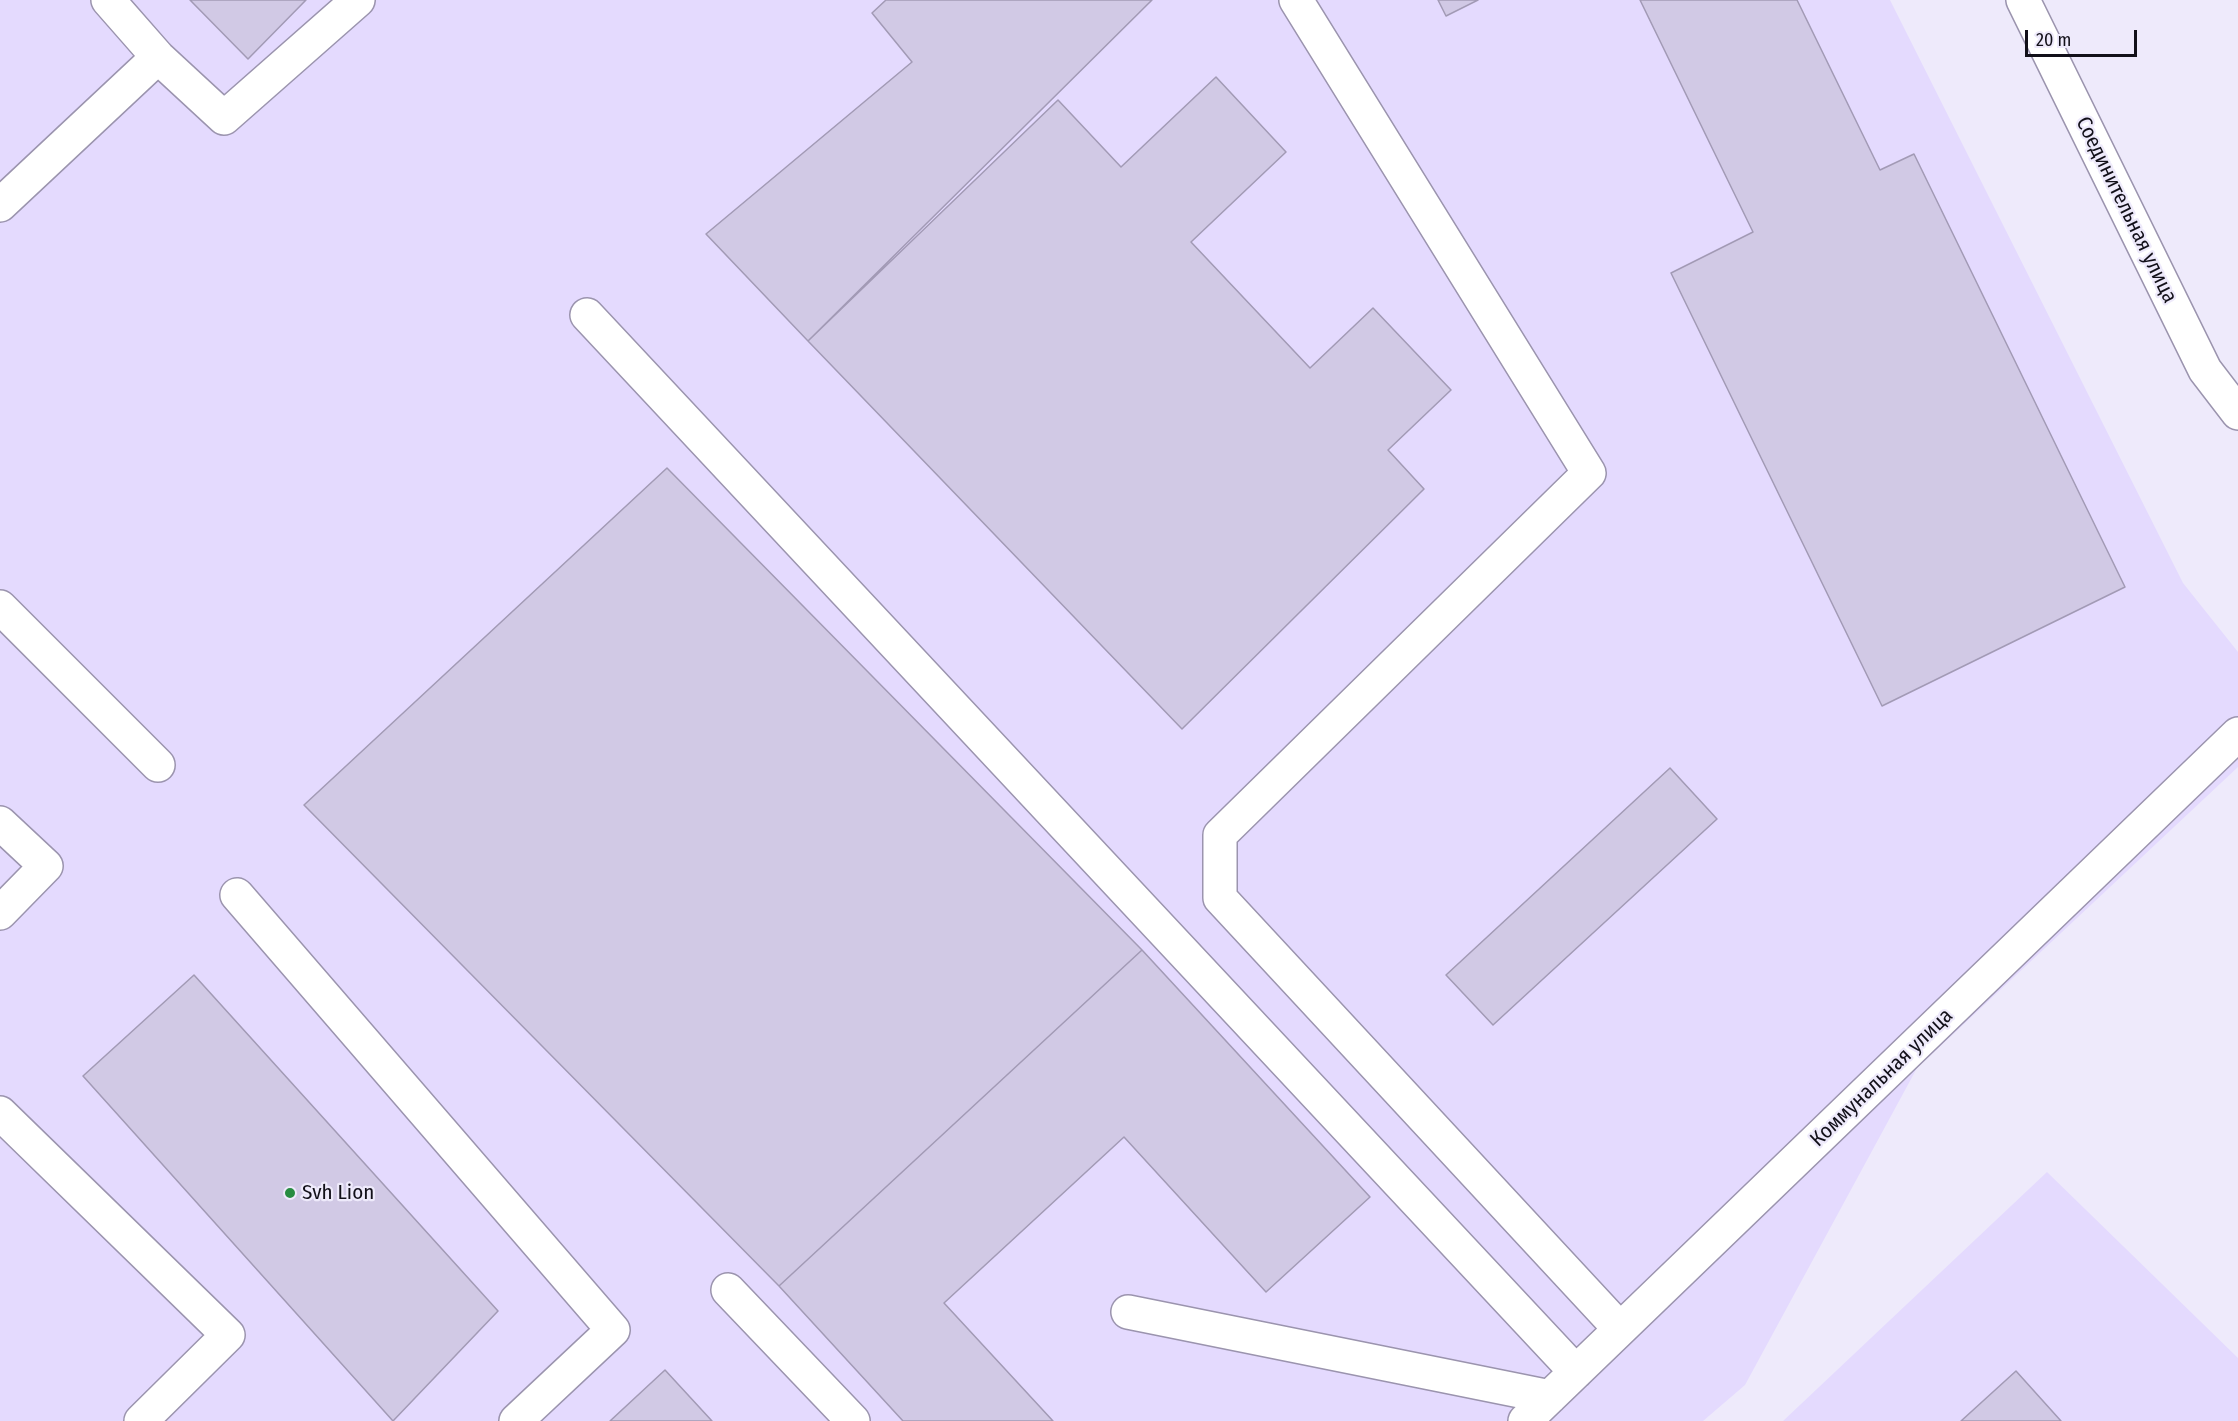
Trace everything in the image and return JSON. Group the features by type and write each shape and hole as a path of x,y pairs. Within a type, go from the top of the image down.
{"street":[{"path":"108,0 158,57 224,118 358,0"},
{"path":"1296,0 1589,473 1220,835 1220,898 1620,1329"},
{"name":"Соединительная улица","path":"2023,0 2205,370 2238,413"},
{"path":"0,205 158,57"},
{"path":"587,315 1576,1372"},
{"path":"0,607 158,765"},
{"name":"Коммунальная улица","path":"1525,1421 2238,734"},
{"path":"0,823 46,866 0,913"},
{"path":"237,895 613,1330 516,1421"},
{"path":"0,1113 228,1335 141,1421"},
{"path":"728,1290 853,1421"},
{"path":"1128,1312 1550,1397"}],"shaded area":[{"path":"0,0 1890,0 2183,583 2238,652 2238,767 1917,1068 1745,1385 1703,1421 0,1421"},
{"path":"2047,1172 2238,1358 2238,1421 1783,1421"}],"building":[{"path":"190,0 306,0 248,59"},
{"path":"886,0 1152,0 808,341 706,234 912,62 872,13"},
{"path":"1438,0 1478,0 1446,16"},
{"path":"1640,0 1797,0 1880,170 1914,154 2125,587 1882,706 1671,273 1753,232"},
{"path":"1216,77 1286,152 1191,242 1310,368 1373,308 1451,390 1388,450 1424,489 1182,729 808,341 1058,100 1121,167"},
{"path":"667,468 1142,950 779,1286 304,805"},
{"path":"1670,768 1717,819 1493,1025 1446,975"},
{"path":"1142,950 1370,1197 1266,1292 1124,1137 944,1303 1053,1421 903,1421 779,1286"},
{"name":"Svh Lion","path":"194,975 498,1311 393,1421 83,1076"},
{"path":"665,1370 712,1421 610,1421"},
{"path":"2016,1371 2061,1421 1961,1421"}],"place":[{"name":"Svh Lion","path":"290,1193"}]}
